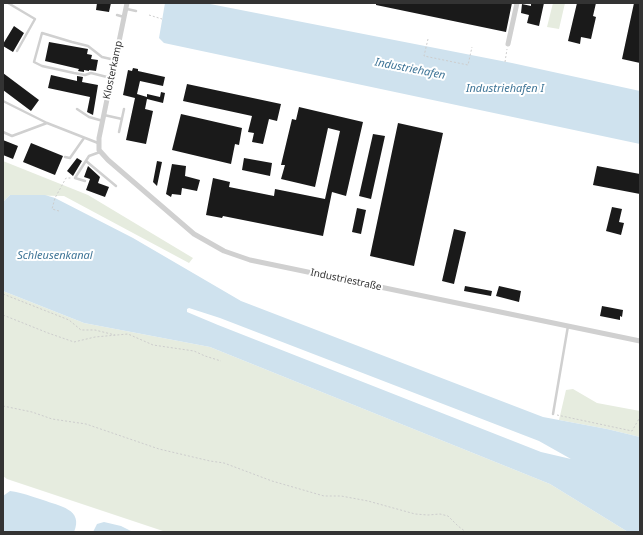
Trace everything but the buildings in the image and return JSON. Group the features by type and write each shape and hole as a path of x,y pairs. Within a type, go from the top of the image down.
{"street":[{"name":"Klosterkamp","path":"99,140 128,3"},
{"path":"508,44 517,3"},
{"path":"99,140 100,152"},
{"name":"Industriestraße","path":"100,152 189,231 209,244 232,254 266,263 640,341"}],"lane":[{"path":"8,3 35,19 17,51"},
{"path":"126,9 136,11"},
{"path":"117,15 124,17"},
{"path":"112,78 91,73 86,75 74,73 42,66 34,62 42,32 88,46 102,57 116,60"},
{"path":"3,101 47,123 84,138 99,140"},
{"path":"77,108 89,117 122,119"},
{"path":"119,132 124,109"},
{"path":"3,132 12,136 47,123"},
{"path":"65,156 70,158 84,138"},
{"path":"85,181 75,178 89,156 100,152"},
{"path":"86,161 116,186"},
{"path":"553,414 568,326"}],"path":[{"path":"149,15 162,19"},
{"path":"428,39 424,56 468,65 472,47"},
{"path":"505,62 506,54"},
{"path":"59,210 52,209 55,198 66,178 75,178"},
{"path":"3,294 69,320 82,330 95,330 117,336"},
{"path":"3,315 74,342 95,337 128,334 153,345 194,350 205,356 221,361"},
{"path":"3,406 32,412 52,419 86,424 159,449 210,461 224,462 272,481 324,496 341,496 368,501 415,514 448,516 466,532"},
{"path":"553,414 632,432 640,417"}],"shaded area":[{"path":"553,3 565,3 559,29 547,27"},
{"path":"3,161 88,195 193,258 189,263 64,196 10,195 3,202"},
{"path":"3,291 84,323 210,347 550,484 628,532 166,532 7,479 3,476"},
{"path":"573,389 597,403 640,411 640,437 559,420 566,390"}],"water":[{"name":"Industriehafen I","path":"165,3 205,3 512,63 640,91 640,144 164,43 159,38"},
{"name":"Schleusenkanal","path":"10,195 45,195 55,198 133,238 241,301 543,417 640,437 640,532 628,532 550,484 210,347 84,323 3,291 3,202","holes":["189,308 220,318 539,441 571,459 541,452 218,325 187,312 187,309"]},
{"path":"10,491 56,504 73,513 76,518 74,532 3,532 3,496"},
{"path":"104,522 121,526 133,532 93,532 97,524"}],"water label":[{"name":"Industriehafen","path":"410,69"}]}
